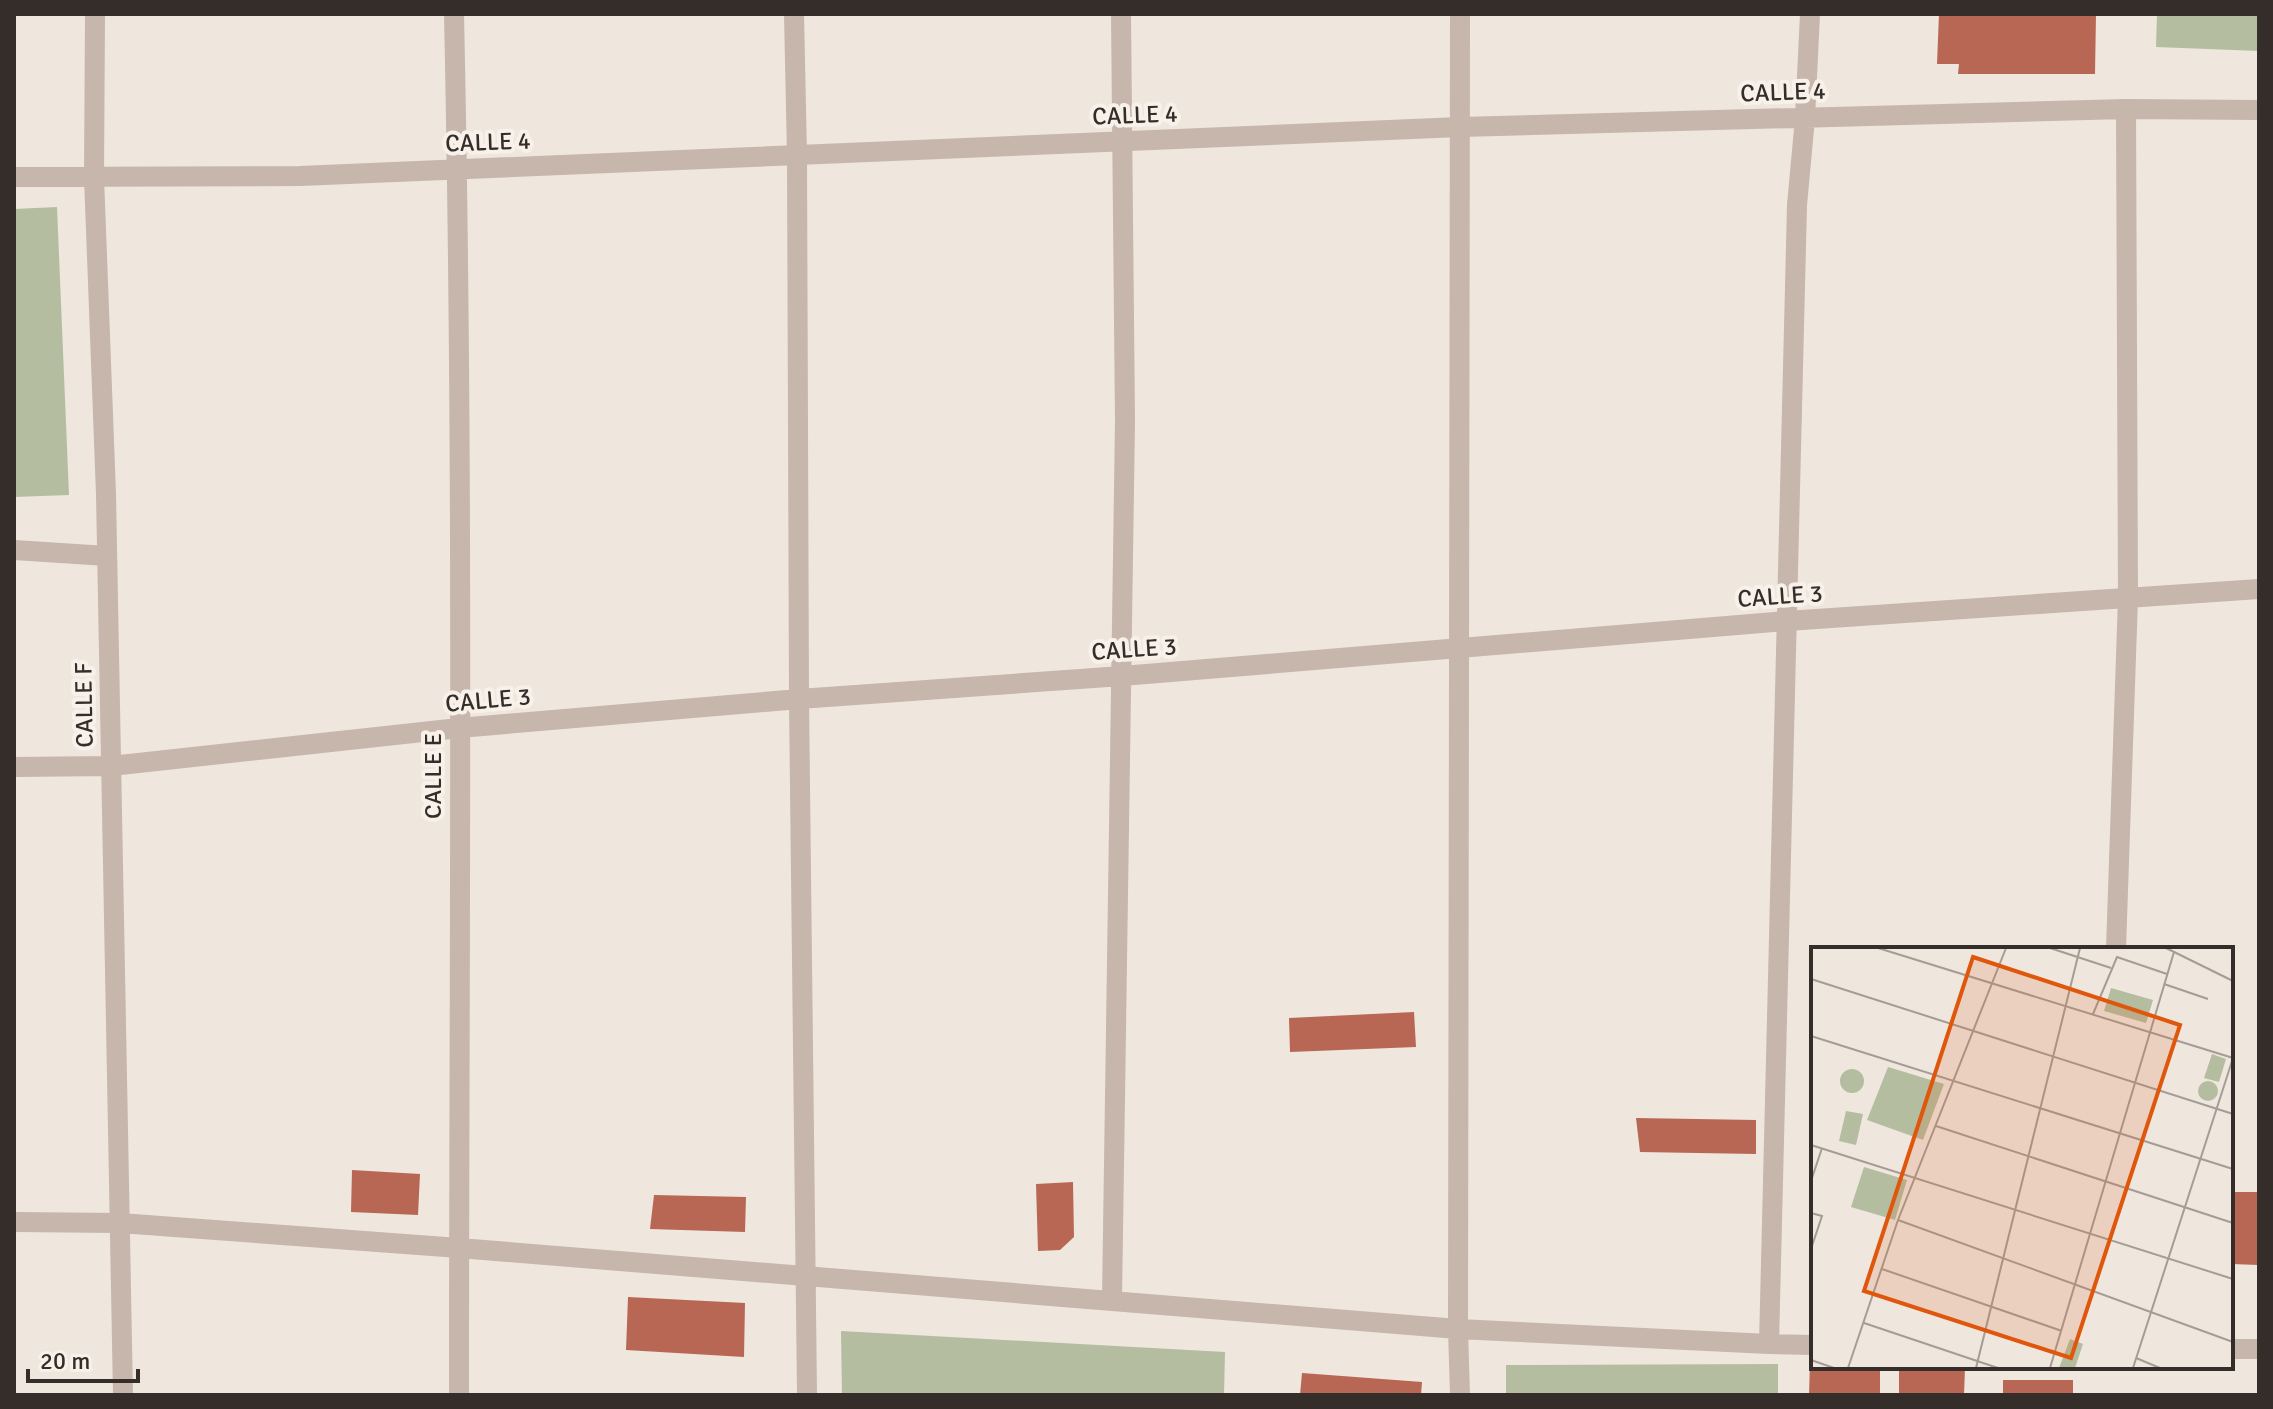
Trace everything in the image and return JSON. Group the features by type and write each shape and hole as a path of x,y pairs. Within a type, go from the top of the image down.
{"street":[{"name":"CALLE F","path":"95,14 94,177 107,556 123,1395"},
{"name":"CALLE E","path":"454,14 457,170 459,1395"},
{"path":"794,14 807,1395"},
{"path":"1112,1300 1125,421 1121,14"},
{"path":"1460,14 1460,1395"},
{"path":"1769,1344 1797,205 1810,14"},
{"name":"CALLE 4","path":"14,177 300,176 1460,127 2126,109 2259,110"},
{"path":"2116,947 2128,598 2126,109"},
{"path":"14,550 107,556"},
{"name":"CALLE 3","path":"14,767 111,766 459,728 799,699 1122,676 1787,621 2259,589"},
{"path":"14,1222 120,1223 459,1248 1458,1329 1811,1345"},
{"path":"2233,1349 2259,1349"}],"green space":[{"path":"2157,14 2259,14 2259,51 2156,47"},
{"path":"57,207 69,495 14,497 14,209"},
{"path":"841,1331 1225,1352 1224,1395 842,1395"},
{"path":"1778,1364 1778,1395 1506,1395 1506,1365"}],"building":[{"path":"1939,14 2096,14 2095,74 1958,74 1959,64 1937,64"},
{"path":"1414,1012 1416,1047 1290,1052 1289,1018"},
{"path":"1636,1118 1756,1120 1756,1154 1640,1152"},
{"path":"352,1170 420,1174 418,1215 351,1212"},
{"path":"1073,1182 1074,1237 1060,1250 1038,1251 1036,1184"},
{"path":"2233,1192 2259,1192 2259,1265 2233,1264"},
{"path":"654,1195 746,1197 745,1232 650,1229"},
{"path":"628,1297 745,1303 744,1357 626,1350"},
{"path":"1810,1362 1811,1369 1880,1369 1880,1395 1809,1395"},
{"path":"1899,1369 1965,1369 1964,1395 1899,1395"},
{"path":"1302,1373 1422,1382 1421,1395 1300,1395"},
{"path":"2003,1380 2073,1380 2073,1395 2003,1395"}]}
